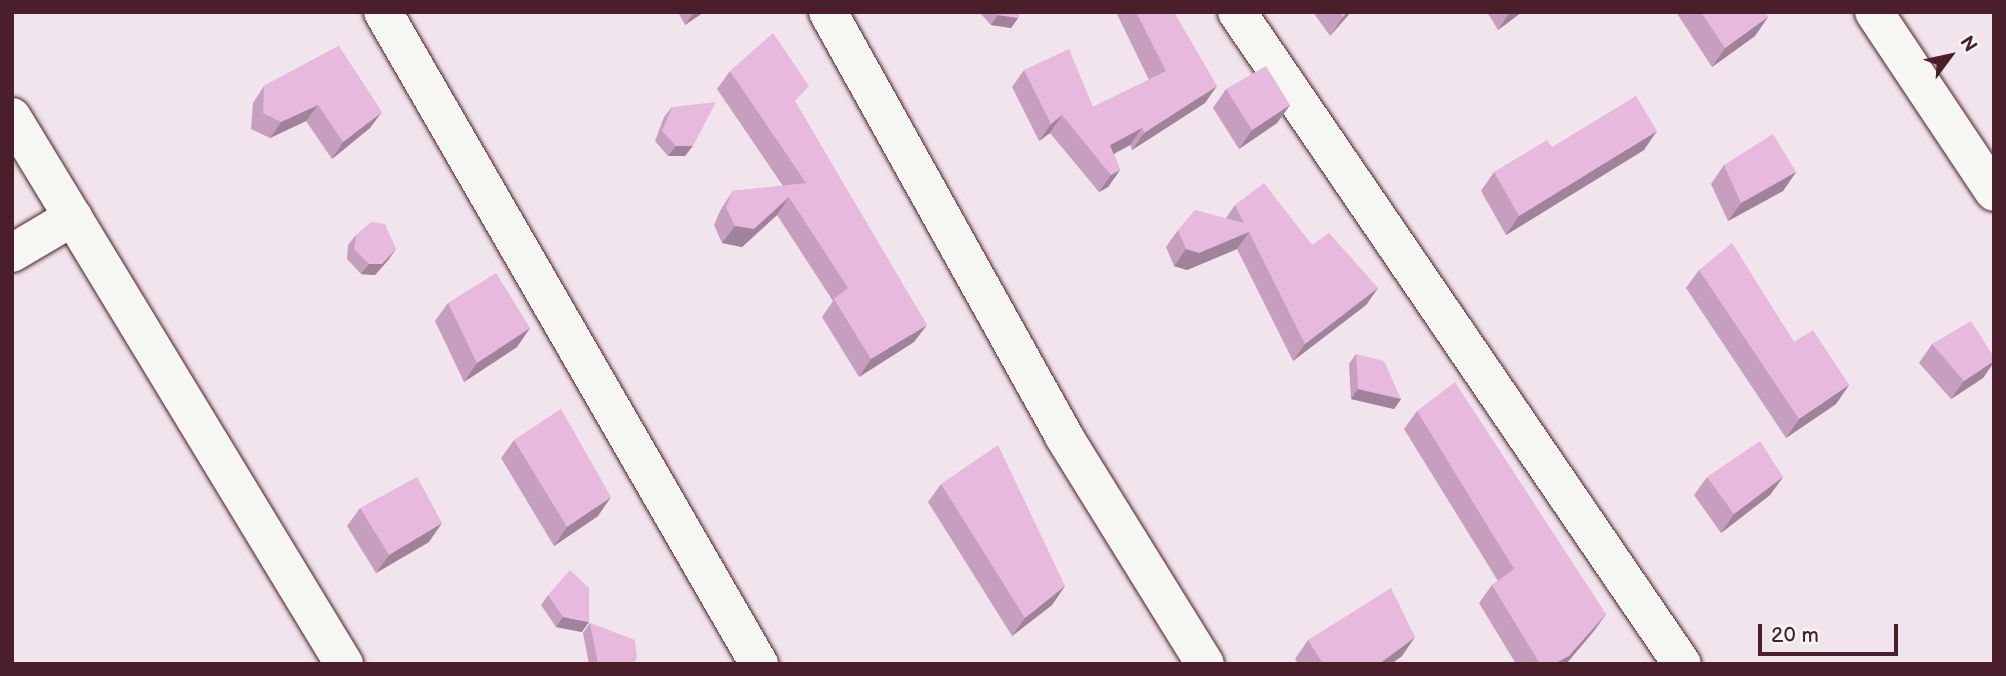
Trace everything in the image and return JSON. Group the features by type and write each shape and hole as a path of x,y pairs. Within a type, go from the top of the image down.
{"street":[{"path":"383,12 758,664"},
{"path":"828,12 1063,435 1205,664"},
{"path":"1237,12 1682,664"},
{"path":"1874,12 1994,192"},
{"path":"12,117 344,664"},
{"path":"12,253 73,217"}],"building":[{"path":"996,12 1020,12 1018,18 998,15"},
{"path":"1136,12 1174,12 1217,86 1144,133 1142,128 1110,145 1120,170 1111,175 1062,115 1051,124 1024,70 1069,49 1093,107 1166,71"},
{"path":"1701,12 1765,12 1768,17 1725,48"},
{"path":"773,33 809,86 795,101 927,325 871,359 834,299 848,288 789,197 754,229 735,226 726,207 733,191 806,183 730,71"},
{"path":"339,46 382,112 343,142 318,105 281,122 263,113 264,86"},
{"path":"1266,66 1290,105 1252,130 1226,89"},
{"path":"1636,96 1657,131 1519,216 1494,172 1547,140 1552,147"},
{"path":"716,102 693,146 676,146 662,131 672,107"},
{"path":"1773,134 1796,172 1741,203 1724,165"},
{"path":"1264,183 1312,245 1329,233 1378,288 1305,344 1249,232 1199,253 1186,249 1178,230 1195,210 1244,223 1235,205"},
{"path":"371,222 385,224 396,249 382,264 369,264 354,249 356,235"},
{"path":"1732,243 1794,342 1813,330 1849,385 1799,419 1699,270"},
{"path":"496,273 530,328 477,363 448,303"},
{"path":"1971,321 1994,361 1964,381 1932,344"},
{"path":"1356,354 1384,361 1401,399 1358,389"},
{"path":"1455,382 1606,614 1569,656 1554,664 1540,664 1492,585 1514,569 1417,411"},
{"path":"561,409 611,497 567,527 514,440"},
{"path":"1760,441 1783,477 1734,514 1707,477"},
{"path":"998,445 1065,586 1025,618 941,484"},
{"path":"417,477 442,523 389,555 360,508"},
{"path":"570,570 589,588 589,622 563,617 548,595"},
{"path":"1391,588 1415,637 1379,664 1323,664 1308,640"},
{"path":"590,623 635,640 637,658 633,664 598,664"}]}
